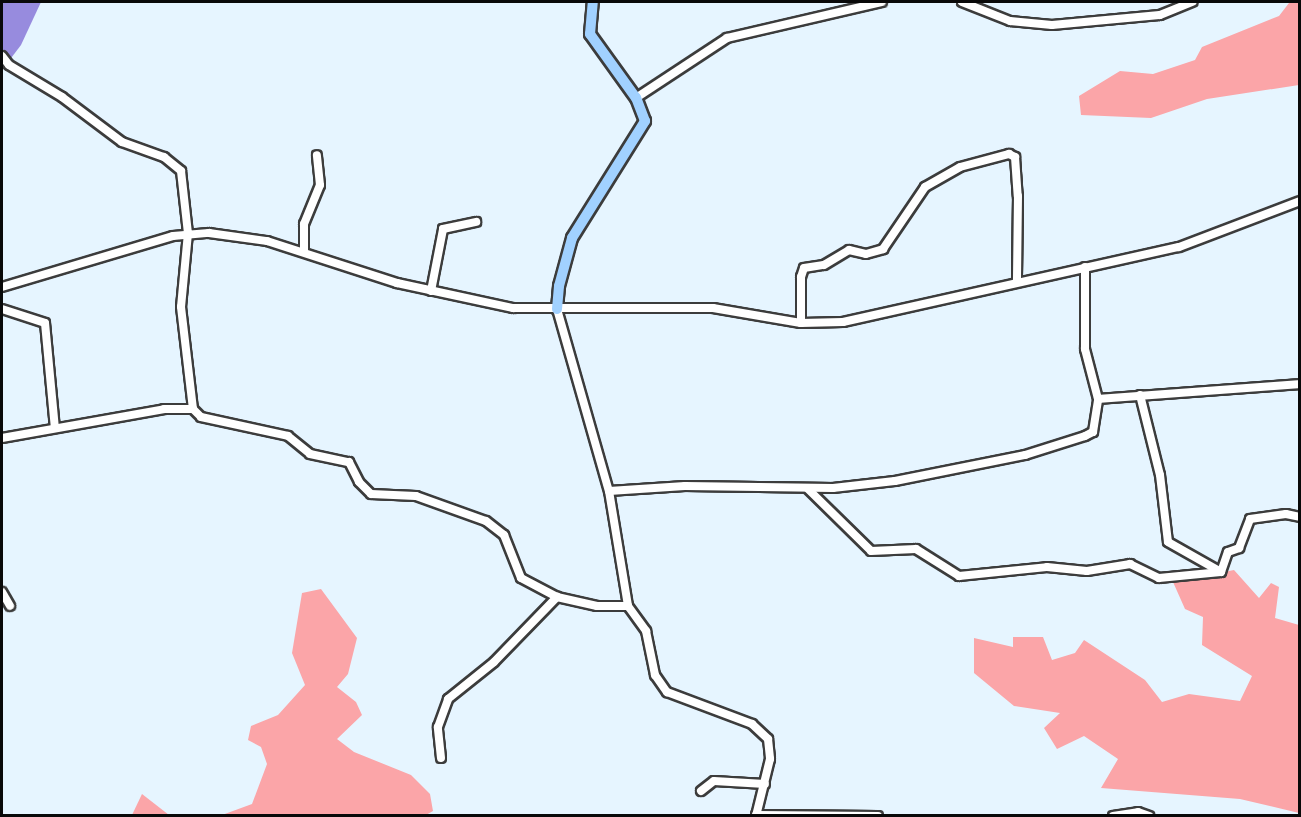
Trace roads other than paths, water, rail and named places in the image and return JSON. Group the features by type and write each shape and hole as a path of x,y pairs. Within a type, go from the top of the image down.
{"street":[{"path":"593,2 590,34 636,98 645,121 584,214 563,267 557,309 609,491 628,606 646,631 655,675 667,692 732,715 764,732 770,747 765,784 756,815 878,816"},
{"path":"636,98 727,38 882,2"},
{"path":"962,2 1010,21 1052,25 1160,15 1193,2"},
{"path":"2,56 122,142 173,161 184,179 188,233 181,307 194,409"},
{"path":"801,323 801,274 804,268 824,265 849,250 866,254 882,249 925,188 960,166 1011,154 1015,157 1018,196 1017,281"},
{"path":"304,252 304,224 320,185 317,155"},
{"path":"2,287 188,233 253,238 431,291 513,308 713,308 801,323 865,319 1017,281 1191,244 1299,201"},
{"path":"431,291 443,229 476,222"},
{"path":"609,491 685,486 808,489 896,481 1025,455 1093,432 1098,399 1085,349 1085,267"},
{"path":"2,309 45,323 55,428"},
{"path":"1098,399 1299,384"},
{"path":"1140,395 1160,475 1168,543 1221,572"},
{"path":"2,438 164,410 194,409 207,419 288,436 310,454 349,462 359,482 371,494 416,496 486,521 504,535 521,578 557,597 597,606 628,606"},
{"path":"808,489 872,551 916,549 959,576 1047,567 1087,571 1131,564 1159,578 1221,572"},
{"path":"1221,572 1228,552 1239,548 1250,519 1286,514 1299,517"},
{"path":"2,592 10,606"},
{"path":"441,758 438,727 448,699 494,662 557,597"},
{"path":"701,791 714,781 765,784"},
{"path":"1113,816 1137,812 1149,816"}]}
